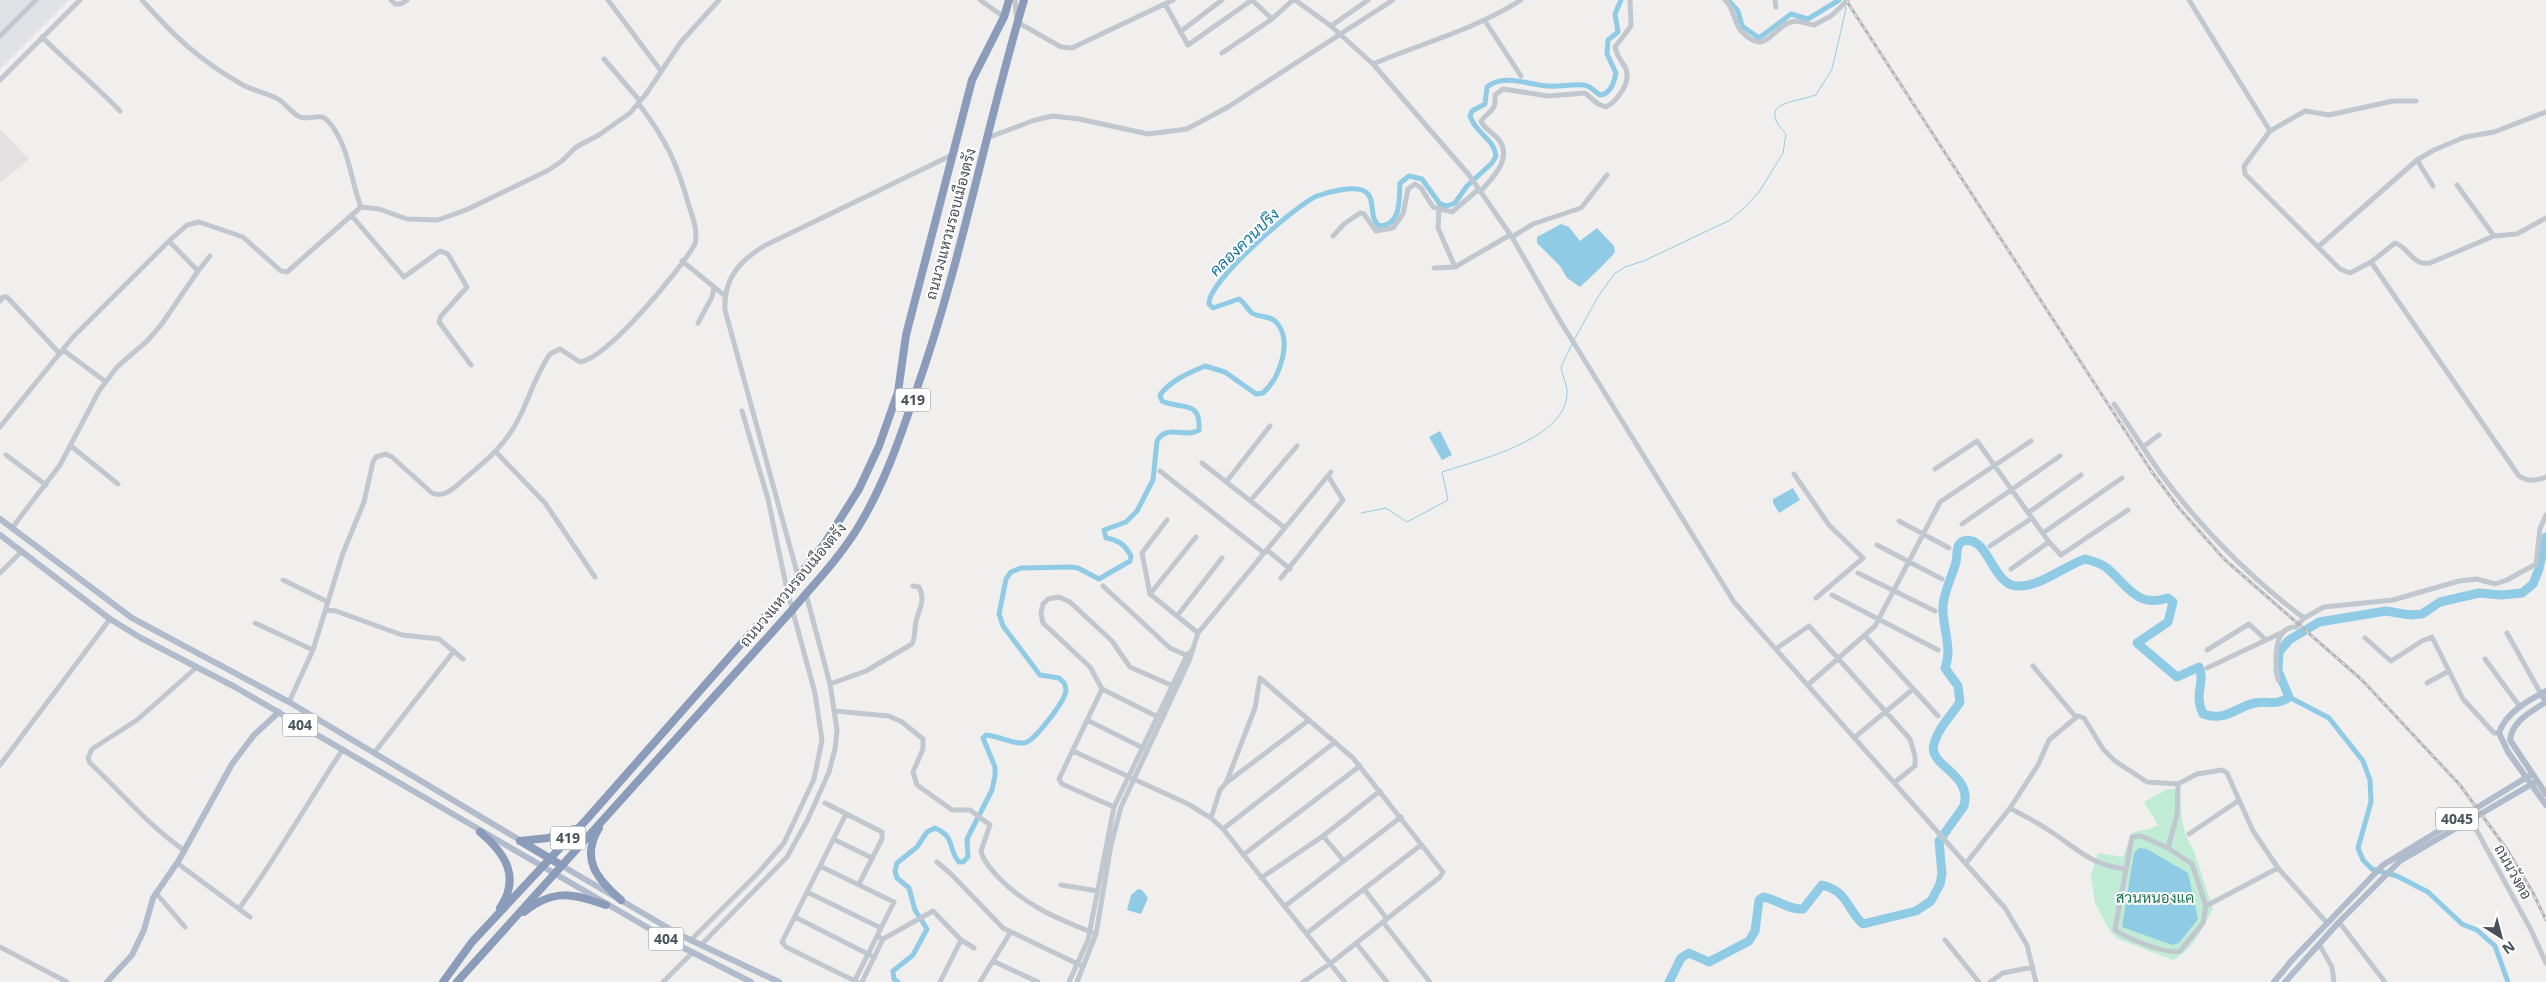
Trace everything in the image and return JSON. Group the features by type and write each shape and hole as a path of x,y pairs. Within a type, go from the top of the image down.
{"highway":[{"name":"ถนนวงแหวนรอบเมืองตรัง","path":"443,982 462,954 583,822 787,590 825,543 859,490 879,446 898,392 906,334 972,80 1004,17 1009,0"},
{"name":"ถนนวงแหวนรอบเมืองตรัง","path":"457,982 560,865 793,609 856,530 892,461 923,371 951,280 1024,0"},
{"path":"618,802 594,838 590,855 597,875 621,900"},
{"path":"520,841 554,837 583,822"},
{"path":"480,832 503,854 509,874 508,894 485,928"},
{"name":"404","path":"520,841 560,865"},
{"path":"505,929 531,907 552,896 570,894 606,904"}],"main road":[{"name":"404","path":"0,518 132,618 289,702 520,841"},
{"name":"404","path":"0,536 110,619 278,712 541,868 692,953 751,982"},
{"path":"21,552 29,541"},
{"path":"2529,776 2513,747 2511,732 2526,715 2546,702 2544,692 2520,707 2505,721 2499,733 2506,748 2534,783 2546,805"},
{"path":"107,982 132,955 144,930 156,893 185,851 232,764 254,735 278,712"},
{"name":"4045","path":"2274,982 2383,865 2529,776"},
{"path":"2534,783 2546,794"},
{"name":"4045","path":"2285,982 2339,922 2400,861 2534,783"},
{"name":"404","path":"560,865 691,940 779,982"},
{"path":"691,940 692,953"},
{"path":"692,953 701,945"}],"street":[{"path":"0,36 36,0"},
{"path":"0,80 80,0"},
{"path":"142,0 168,29 208,65 245,86 278,99 300,118 320,117 326,119 342,143 361,207"},
{"path":"391,0 395,4 400,4 406,0"},
{"path":"608,0 661,71"},
{"path":"0,427 90,318 188,225 196,222 205,224 248,239 281,271 287,272 361,207 379,209 407,219 430,221 447,218 547,171 576,147 609,128 639,102 681,42 719,0"},
{"path":"980,0 1004,17"},
{"path":"1015,0 1017,22 1061,47 1072,48 1173,0"},
{"path":"1180,32 1222,0"},
{"path":"1165,4 1188,45 1252,0 1272,19"},
{"path":"1222,53 1272,19 1294,0 1331,26 1373,64 1480,189 1511,236 1576,346 1734,602 1967,862 2017,926 2027,945 2036,982"},
{"path":"1331,26 1368,0"},
{"path":"987,138 1035,120 1053,116 1079,119 1148,134 1187,129 1228,107 1393,0"},
{"path":"1373,64 1421,43 1485,22 1521,0"},
{"path":"1333,236 1344,224 1360,213 1364,214 1376,231 1393,228 1403,214 1408,189 1415,184 1421,188 1433,207 1439,210 1456,211 1498,172 1504,158 1500,141 1481,121 1493,111 1496,95 1503,89 1548,96 1585,93 1598,104 1606,107 1612,104 1623,90 1626,81 1626,70 1618,59 1615,47 1631,26 1630,0"},
{"path":"1725,0 1734,10 1741,32 1759,42 1769,40 1790,22 1798,20 1814,25 1831,16 1847,1"},
{"path":"1775,0 1776,7"},
{"path":"2189,0 2270,131"},
{"path":"1485,22 1520,76"},
{"path":"42,37 70,65 96,85 120,111"},
{"path":"289,702 313,650 343,553 361,511 373,462 376,457 386,454 392,457 432,493 441,495 453,489 496,452 519,419 550,354 560,349 580,362 598,354 629,326 695,244 696,231 678,167 663,137 639,102 604,59"},
{"path":"2416,101 2392,101 2329,115 2305,111 2270,131 2244,166 2245,174 2340,269 2350,273 2371,262 2385,248 2395,243 2422,264 2494,236 2517,234 2546,218"},
{"path":"2318,247 2417,160 2434,150 2465,137 2494,132 2546,112"},
{"path":"798,576 753,419 725,310 724,295 729,280 738,265 752,253 952,155"},
{"path":"2417,160 2433,186"},
{"path":"1434,268 1455,267 1533,224 1581,208 1607,175"},
{"path":"2457,185 2494,236"},
{"path":"1439,210 1438,228 1455,267"},
{"path":"351,215 404,278 440,251 448,254 468,286 441,316 439,322 471,365"},
{"path":"169,241 198,271"},
{"path":"12,528 46,485 71,446 106,382 117,367 147,342 210,256"},
{"path":"682,261 724,295"},
{"path":"2371,262 2519,476 2526,480 2535,481 2546,478"},
{"path":"698,323 712,297 714,287"},
{"path":"0,301 3,297 7,297 61,352 106,382"},
{"path":"2114,404 2176,493 2218,542 2260,582 2304,618"},
{"path":"691,940 758,873 784,843 814,779 820,755 822,728 787,590 768,499 742,411"},
{"path":"1227,481 1270,426"},
{"path":"2143,448 2159,435"},
{"path":"1935,469 1977,441 1996,464 2049,542 2061,555 2128,510"},
{"path":"1809,684 1865,636 1878,618 1940,502 2031,441"},
{"path":"71,446 118,484"},
{"path":"1251,500 1297,446"},
{"path":"496,452 545,503 595,577"},
{"path":"6,455 46,485"},
{"path":"1962,524 2060,456"},
{"path":"1202,463 1285,528"},
{"path":"1160,471 1290,569"},
{"path":"1069,982 1090,932 1114,807 1172,686 1192,650 1198,633 1329,474 1344,500 1281,578"},
{"path":"1794,474 1829,525 1863,558 1816,598"},
{"path":"1990,546 2081,475"},
{"path":"2043,533 2122,478"},
{"path":"2207,668 2281,633 2288,627 2296,627 2304,618 2324,607 2393,600 2459,581 2477,579 2495,584 2507,580 2536,564 2540,529 2546,515"},
{"path":"1167,520 1142,553 1150,594 1198,633"},
{"path":"1899,521 1949,548"},
{"path":"1150,594 1196,537"},
{"path":"2011,569 2049,542"},
{"path":"1877,545 1942,579"},
{"path":"0,573 21,552"},
{"path":"1177,616 1222,558"},
{"path":"1858,573 1934,611"},
{"path":"283,580 328,602"},
{"path":"830,684 866,671 912,644 915,639 915,622 923,605 921,590 913,586"},
{"path":"1103,586 1170,648 1188,656"},
{"path":"701,945 776,870 797,840 828,772 835,749 835,711 830,684 806,594"},
{"path":"1832,595 1938,650"},
{"path":"1158,717 1102,690 1090,667 1043,623 1041,613 1043,604 1048,599 1059,597 1070,602 1112,641 1130,666 1172,686"},
{"path":"326,610 336,611 402,635 439,639 463,658"},
{"path":"0,765 110,619"},
{"path":"255,623 313,650"},
{"path":"2207,650 2249,624 2266,640"},
{"path":"1777,648 1809,626 1886,711 1910,739 1915,756 1915,766 1895,782"},
{"path":"2278,680 2275,661 2281,633"},
{"path":"2507,633 2544,692"},
{"path":"1865,636 1912,690 1938,716"},
{"path":"2365,638 2391,661 2422,641 2432,638 2464,699 2494,733 2499,733"},
{"path":"374,753 454,652"},
{"path":"1077,982 1096,934 1115,825 1121,807 1136,780 1188,656"},
{"path":"2485,659 2520,707"},
{"path":"2033,666 2075,716 2084,718 2103,749 2133,774 2155,784 2178,784 2197,774 2222,770 2230,778 2238,801 2253,831 2278,868 2327,923"},
{"path":"185,851 164,836 137,812 90,763 88,758 92,750 137,720 197,667"},
{"path":"2427,683 2449,671"},
{"path":"1226,783 1255,708 1260,678 1335,742 1360,766 1443,872 1440,877 1331,963 1303,982"},
{"path":"1102,690 1058,779 1060,782 1114,807"},
{"path":"1856,737 1912,690"},
{"path":"835,711 889,716 902,722 923,739 923,749 913,772 917,785 952,810 970,810 988,822 990,825 980,851 982,857 1002,880 1031,906 1096,934"},
{"path":"1967,862 2010,808 2038,765 2049,740 2075,716"},
{"path":"1087,720 1143,748"},
{"path":"1211,818 1220,790 1226,783 1309,720"},
{"path":"1223,829 1335,742"},
{"path":"239,909 266,871 287,834 343,750"},
{"path":"1073,751 1188,804 1211,818 1223,829 1345,982"},
{"path":"1244,855 1360,766"},
{"path":"2168,848 2177,815 2178,784"},
{"path":"1261,878 1323,836 1380,791"},
{"path":"2189,834 2238,801"},
{"path":"825,803 882,832 882,839 859,884"},
{"path":"2010,808 2047,829 2093,861 2106,866 2126,869"},
{"path":"820,866 894,902 855,982 783,945 794,917 846,814"},
{"path":"1285,906 1401,818"},
{"name":"ถนนวังตอ","path":"2471,820 2531,930 2546,963"},
{"path":"1323,836 1344,861"},
{"path":"2141,836 2168,848 2192,864 2206,906 2204,923 2180,951 2168,951 2124,936 2115,930 2126,869 2132,837 2141,836"},
{"path":"833,839 872,858"},
{"path":"1307,933 1421,845"},
{"path":"937,862 952,875 996,923 1010,932 1084,967"},
{"path":"177,863 250,918"},
{"path":"2206,906 2278,868"},
{"path":"1060,885 1098,890"},
{"path":"1364,889 1430,982"},
{"path":"807,892 882,928"},
{"path":"156,893 185,927"},
{"path":"862,982 883,940 930,911 936,913 962,940 974,948"},
{"path":"794,917 874,957"},
{"path":"2339,922 2385,982"},
{"path":"980,982 1010,932"},
{"path":"877,936 883,940"},
{"path":"940,982 962,940"},
{"path":"1945,940 1979,982"},
{"path":"1356,943 1387,982"},
{"path":"2319,944 2332,967 2334,982"},
{"path":"0,947 67,982"},
{"path":"663,982 692,953"},
{"path":"992,961 1038,982"},
{"path":"1990,982 2003,973 2033,967"}],"shaded area":[{"path":"0,0 69,0 0,69"},
{"path":"0,129 29,159 0,183"}],"green space":[{"name":"สวนหนองแค","path":"2167,789 2180,789 2182,820 2186,836 2194,851 2213,909 2192,944 2173,960 2118,939 2110,931 2095,903 2091,875 2098,853 2123,857 2132,833 2158,825 2144,802"}],"water":[{"path":"1561,224 1569,227 1580,241 1597,228 1614,246 1615,252 1580,287 1567,278 1560,266 1537,243 1537,237"},
{"path":"1440,431 1452,455 1442,460 1429,437"},
{"path":"1793,488 1800,500 1779,513 1773,503 1773,499"},
{"path":"2139,848 2147,849 2188,873 2198,919 2179,943 2172,945 2122,927 2134,853"},
{"path":"1138,889 1142,890 1148,898 1141,914 1127,910 1131,895"}],"waterway":[{"name":"คลองควนปริง","path":"898,982 894,979 893,971 913,955 927,929 915,910 909,888 897,878 895,871 897,863 917,847 927,832 935,828 942,831 949,839 955,857 959,862 963,862 968,857 967,839 992,790 995,776 995,767 983,738 986,735 1019,743 1029,741 1047,722 1066,693 1065,684 1059,678 1040,675 1003,626 999,614 1006,579 1011,572 1021,568 1071,567 1078,568 1099,579 1130,561 1131,556 1126,549 1115,540 1106,538 1104,530 1126,522 1137,511 1153,480 1157,441 1161,436 1171,432 1188,433 1199,430 1199,420 1193,410 1162,401 1160,395 1175,381 1205,366 1225,372 1256,394 1263,393 1279,370 1284,350 1284,340 1282,331 1275,320 1252,313 1239,299 1213,308 1209,304 1212,293 1222,279 1273,228 1306,202 1322,194 1346,189 1362,190 1370,197 1375,222 1379,226 1386,225 1392,221 1398,210 1400,183 1409,176 1422,179 1440,204 1447,206 1455,203 1467,186 1492,163 1496,156 1492,145 1472,122 1470,116 1472,111 1485,104 1487,87 1494,83 1508,80 1548,86 1585,85 1600,95 1604,94 1613,84 1616,73 1607,54 1608,40 1618,32 1615,14 1621,0"},
{"name":"คลองควนปริง","path":"1728,0 1738,11 1742,26 1759,38 1791,14 1808,19 1839,0"},
{"path":"1574,340 1598,297 1614,274 1625,267 1646,260 1730,220 1759,192 1783,153 1786,134 1775,116 1776,110 1788,102 1816,95 1832,69 1846,9 1845,5"},
{"path":"1361,513 1386,508 1407,522 1448,500 1442,472 1498,454 1519,445 1554,422 1564,407 1567,390 1561,367 1572,344"},
{"path":"1669,982 1681,958 1689,953 1709,962 1749,941 1755,931 1759,900 1763,897 1792,908 1803,909 1822,885 1831,888 1842,896 1863,924 1916,911 1931,901 1940,884 1942,874 1939,841 1964,806 1965,795 1962,785 1957,778 1943,765 1934,752 1934,744 1938,733 1960,702 1958,686 1945,668 1948,645 1943,606 1946,589 1956,562 1958,547 1963,541 1971,541 1978,545 2001,577 2008,583 2016,586 2034,584 2085,559 2105,566 2133,594 2140,598 2148,600 2168,598 2173,602 2168,622 2137,643 2177,677 2199,667 2201,672 2199,699 2203,714 2218,716 2255,703 2276,703 2289,697 2278,671 2279,652 2289,640 2319,622 2386,611 2410,615 2422,614 2440,602 2479,593 2501,595 2522,593 2533,584 2539,569 2546,537"},
{"path":"2289,697 2329,718 2363,761 2370,780 2371,802 2358,848 2363,860 2372,869 2397,876 2428,892 2462,924 2477,930 2495,946 2508,982"}],"railway":[{"path":"1846,0 2152,472 2179,508 2224,559 2362,680 2460,785 2508,851 2533,893 2546,920"}]}
